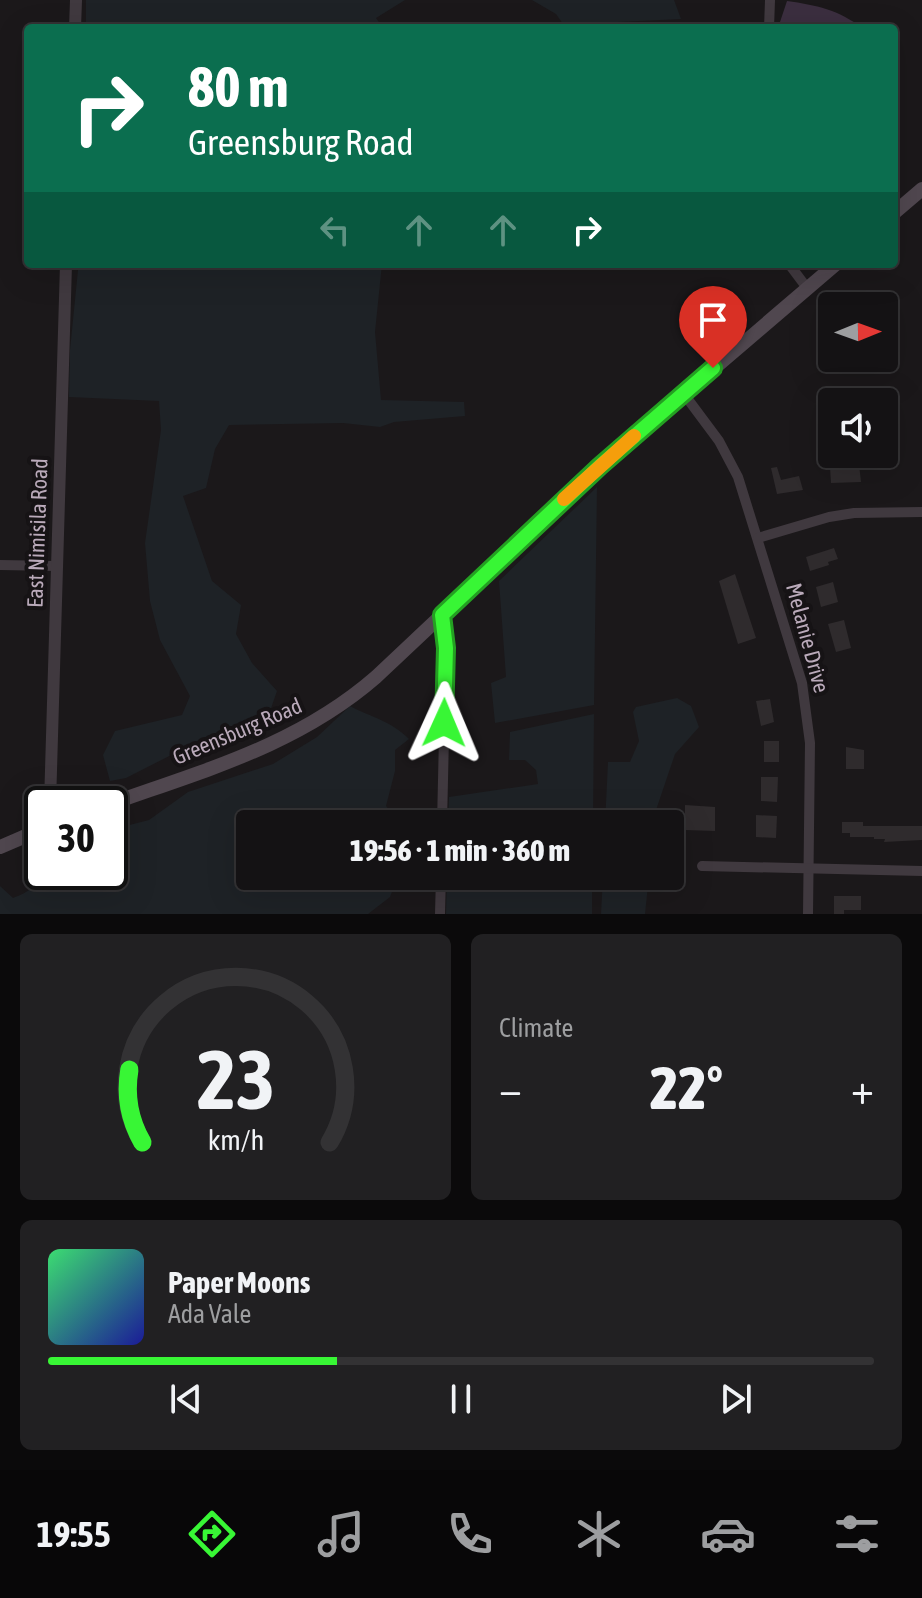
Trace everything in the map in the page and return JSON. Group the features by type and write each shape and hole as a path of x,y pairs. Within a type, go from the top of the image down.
{"main road":[{"path":"898,210 922,189"},
{"name":"Greensburg Road","path":"128,798 243,757 311,725 358,693 600,466 831,268"},
{"path":"0,847 24,837"}],"street":[{"path":"75,24 76,0"},
{"path":"769,24 770,0"},
{"name":"East Nimisila Road","path":"50,786 66,268"},
{"path":"792,268 807,288"},
{"name":"Melanie Drive","path":"684,394 703,417 729,459 792,646 808,719 808,914"},
{"path":"758,538 854,513 922,512"},
{"path":"0,565 56,566"},
{"path":"442,615 446,648 442,810"},
{"path":"702,866 922,871"},
{"path":"440,914 441,890"}],"shaded area":[{"path":"86,0 405,0 376,18 380,24 86,24"},
{"path":"532,0 674,0 681,19 563,24 556,14"},
{"path":"787,1 827,9 856,24 779,24"},
{"path":"382,268 375,332 381,400 464,402 465,416 394,422 380,427 343,423 229,425 215,449 206,488 183,496 212,581 241,605 236,634 252,663 277,691 268,717 220,743 185,748 126,778 110,781 103,755 115,731 182,715 190,696 160,640 150,601 145,543 161,430 159,401 69,397 78,270"},
{"path":"597,487 594,705 495,723 491,683 506,677 499,581"},
{"path":"677,698 691,706 699,727 675,754 656,810 606,810 608,762 630,762 639,741 633,712 636,707"},
{"path":"350,706 388,724 409,739 395,750 395,771 386,806 389,810 236,810 236,890 393,890 390,897 368,914 0,914 0,886 13,898 29,890 128,890 128,825 149,820 188,792 273,764 317,737"},
{"path":"594,714 593,810 449,810 449,797 538,784 536,770 525,760 509,760 510,732"},
{"path":"447,890 592,890 592,914 446,914"},
{"path":"602,890 648,890 645,914 601,914"}],"building":[{"path":"777,467 781,480 799,476 803,490 777,494 771,468"},
{"path":"830,468 859,468 861,482 831,483"},
{"path":"834,548 838,559 810,571 806,557"},
{"path":"735,574 756,638 738,644 719,581"},
{"path":"833,582 838,602 821,607 816,587"},
{"path":"844,620 851,648 836,652 828,624"},
{"path":"770,699 774,722 761,726 756,701"},
{"path":"764,741 779,741 779,762 764,762"},
{"path":"846,747 864,750 864,769 846,769"},
{"path":"761,777 778,777 777,802 761,801"},
{"path":"685,805 715,807 715,831 685,830"},
{"path":"756,815 777,816 776,838 756,837"},
{"path":"842,822 863,822 863,826 922,826 922,840 884,842 885,839 874,837 850,837 850,833 842,833"},
{"path":"834,896 861,896 861,910 844,910 844,914 834,914"}],"slow traffic":[{"path":"564,499 634,436"}],"route":[{"path":"444,723 446,648 442,615 600,466 713,368"}]}
